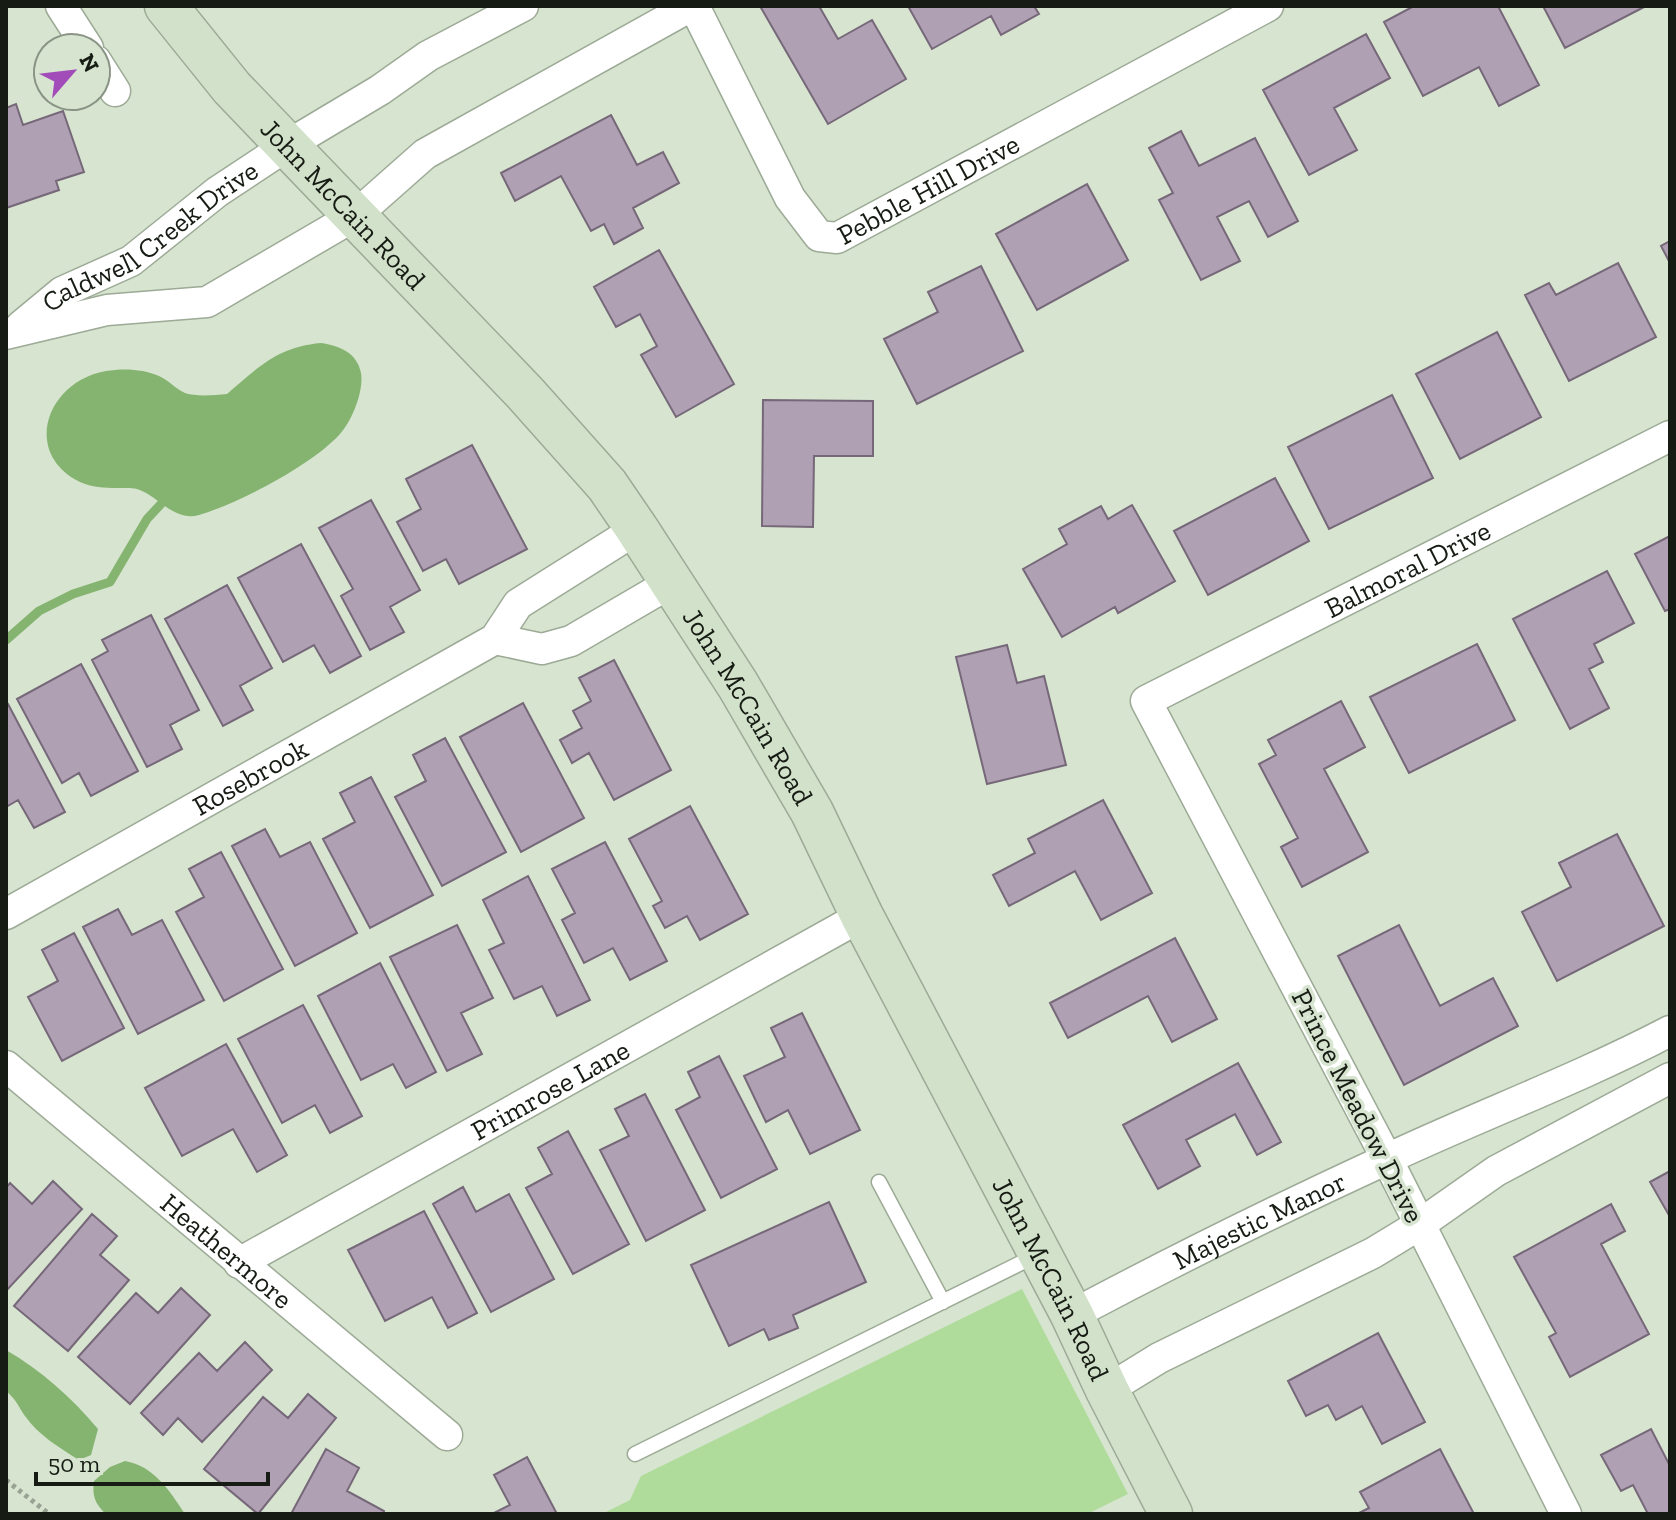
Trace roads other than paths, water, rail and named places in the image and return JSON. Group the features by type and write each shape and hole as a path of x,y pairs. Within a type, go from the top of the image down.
{"main road":[{"name":"John McCain Road","path":"166,6 232,88 535,404 607,485 637,529 738,685 812,812 862,916 1072,1315 1171,1514"}],"street":[{"path":"62,6 78,32"},
{"path":"288,145 380,90 428,56 523,6"},
{"name":"Pebble Hill Drive","path":"356,215 425,154 692,6 790,198 819,236 837,238 1268,6"},
{"path":"112,86 115,91"},
{"name":"Caldwell Creek Drive","path":"11,332 62,292 131,261 217,192 288,145"},
{"name":"Caldwell Creek Drive","path":"11,332 107,310 207,302 356,215"},
{"name":"Balmoral Drive","path":"1146,701 1670,436"},
{"name":"Rosebrook","path":"6,914 495,639 518,604 637,529"},
{"path":"495,639 542,649 571,641 672,582"},
{"name":"Prince Meadow Drive","path":"1146,701 1387,1159 1566,1514"},
{"name":"Primrose Lane","path":"239,1263 862,916"},
{"name":"Majestic Manor","path":"1072,1315 1169,1264 1387,1159 1610,1062 1670,1031"},
{"name":"Heathermore","path":"6,1066 447,1435"},
{"path":"1107,1390 1159,1358 1373,1253 1496,1171 1670,1078"}],"lane":[{"path":"879,1182 943,1302"},
{"path":"635,1454 1039,1254"}],"waterway":[{"path":"6,640 39,611 73,594 110,582 147,519 161,504"}]}
